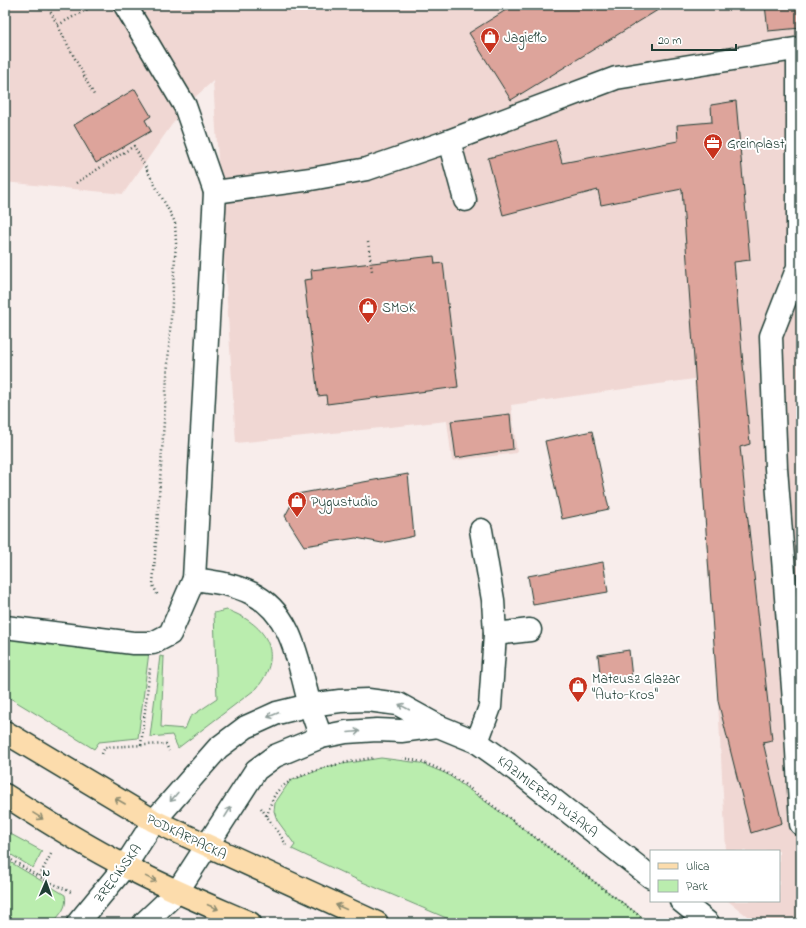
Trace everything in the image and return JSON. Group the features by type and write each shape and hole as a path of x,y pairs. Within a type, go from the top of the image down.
{"main road":[{"name":"PODKARPACKA","path":"5,732 154,821 377,923"},
{"path":"5,795 125,866 177,892 250,923"}],"street":[{"path":"5,627 125,642 153,643 170,634 194,579 215,192 185,106 125,5"},
{"path":"215,192 311,179 367,168 449,141 616,78 799,48 798,267 771,336 776,468 795,714 801,824"},
{"path":"449,141 465,200"},
{"path":"477,742 490,707 495,634 493,600 481,530"},
{"path":"194,579 227,584 251,593 273,608 288,629 297,652 310,705 321,737"},
{"path":"495,634 530,630"},
{"name":"KAZIMIERZA PUŻAKA","path":"154,821 218,748 246,727 277,713 310,705 340,700 368,700 398,704 438,726 477,742 508,764 650,877"},
{"name":"KAZIMIERZA PUŻAKA","path":"207,846 256,770 275,756 321,737 346,732 401,730 438,726"},
{"name":"ZRĘCIŃSKA","path":"78,923 125,866 154,821"},
{"path":"144,923 177,892 207,846"},
{"path":"682,902 708,923"}],"path":[{"path":"47,5 94,95"},
{"path":"58,25 95,5"},
{"path":"76,182 134,146 175,222 176,243 153,585 160,601"},
{"path":"368,242 372,271"},
{"path":"141,745 153,643"},
{"path":"102,754 105,747 141,745 166,744 169,751"},
{"path":"398,757 415,760 430,765 447,773 464,784 649,923"},
{"path":"267,816 277,793 294,780 328,767 351,761 376,758"},
{"path":"258,803 286,844 284,847"},
{"path":"39,877 51,854"},
{"path":"5,856 39,877 74,895"}],"shaded area":[{"path":"5,5 801,5 801,923 756,923 729,902 780,902 780,850 726,850 718,701 694,379 511,405 517,453 452,461 447,421 236,443 213,81 185,106 123,194 5,182"}],"green space":[{"path":"227,610 251,623 267,640 270,651 270,662 266,675 257,688 178,748 172,735 150,737 160,656 164,657 161,727 185,729 190,717 217,699 214,613"},
{"path":"5,636 149,652 138,738 99,742 94,749 5,695"},
{"path":"381,758 420,763 447,774 650,923 458,923 360,881 292,849 295,845 277,820 274,811 275,803 290,781 330,766"},
{"path":"5,831 42,851 33,868 5,851"},
{"path":"5,859 65,895 66,899 64,907 52,923 5,923"}],"building":[{"path":"514,5 666,5 511,100 469,33"},
{"path":"765,5 801,5 801,28 768,31"},
{"path":"135,89 151,116 145,120 151,131 96,163 74,125"},
{"path":"736,101 750,260 734,262 750,444 740,447 772,740 763,742 782,823 751,833 718,701 682,189 601,205 598,190 503,215 488,158 556,140 562,163 678,141 677,125 712,122 711,105"},
{"path":"434,256 435,264 443,263 458,387 327,404 326,395 318,396 304,280 312,279 311,270"},
{"path":"510,414 513,449 456,458 451,421"},
{"path":"592,431 609,509 562,519 545,441"},
{"path":"408,474 414,536 382,543 356,538 304,546 285,516 297,494"},
{"path":"603,562 608,592 533,605 528,576"},
{"path":"629,650 632,678 601,683 598,655"}],"place":[{"name":"Jagiełło","path":"490,54"},
{"name":"Greinplast","path":"713,160"},
{"name":"SMOK","path":"368,324"},
{"name":"Pygustudio","path":"297,518"},
{"name":"Mateusz Glazar \"Auto-Kros\"","path":"578,703"}]}
